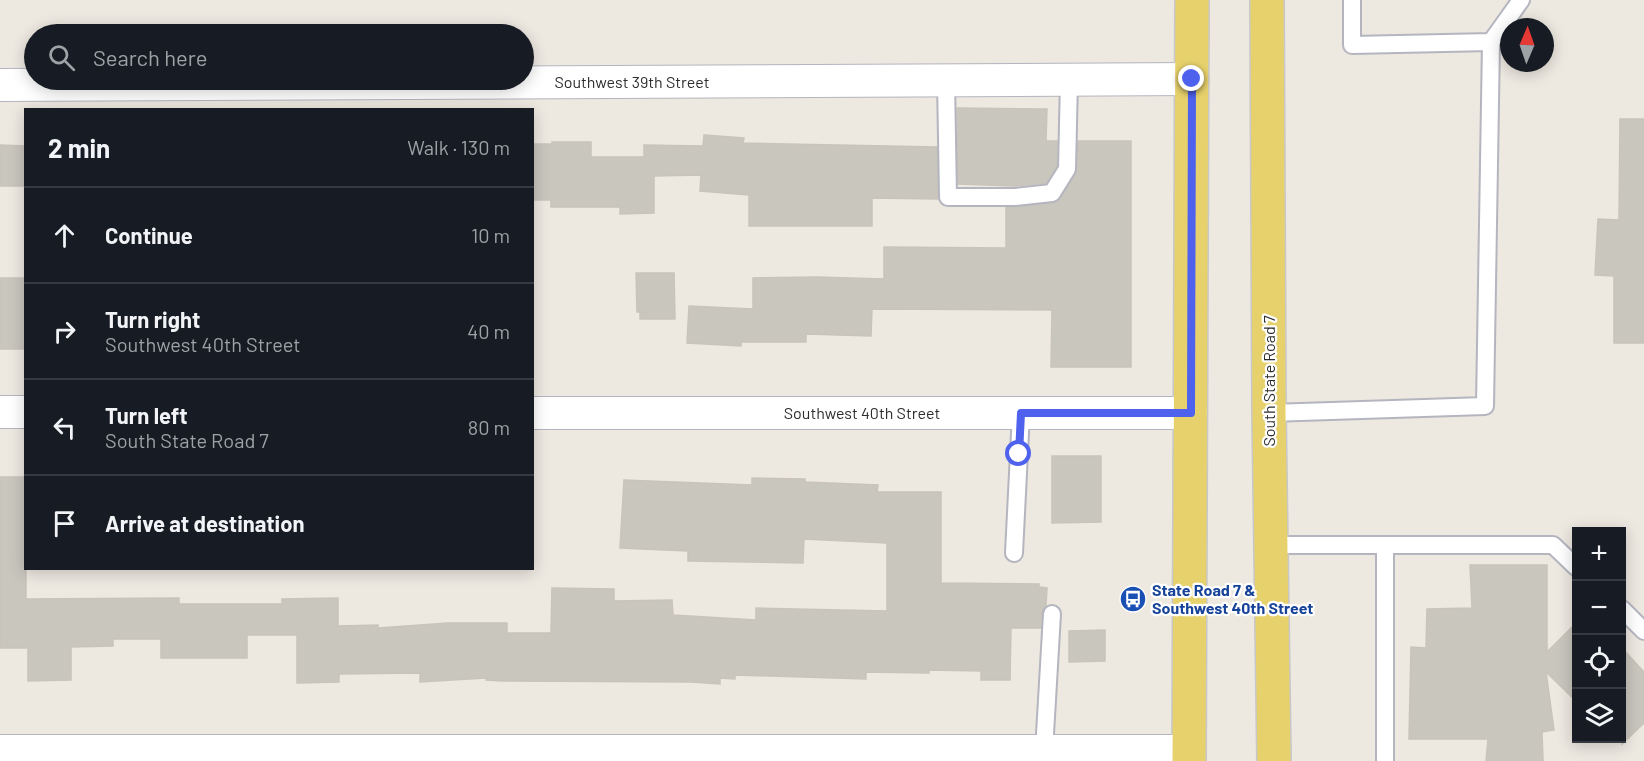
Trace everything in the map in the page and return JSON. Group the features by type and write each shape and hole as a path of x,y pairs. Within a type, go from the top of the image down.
{"main road":[{"path":"1189,756 1192,0"},
{"name":"South State Road 7","path":"1268,0 1269,413 1274,761"}],"street":[{"name":"Southwest 39th Street","path":"534,82 1192,79"},
{"name":"Southwest 39th Street","path":"0,85 24,85"},
{"path":"0,412 24,412"},
{"name":"Southwest 40th Street","path":"534,413 1191,413"},
{"path":"0,751 1044,751 1189,756"}],"lane":[{"path":"1352,0 1352,45 1491,42"},
{"path":"1269,413 1485,406 1491,42 1521,0"},
{"path":"946,80 948,197 1015,197 1052,193 1067,169 1069,80"},
{"path":"1014,553 1021,413"},
{"path":"1271,545 1553,545 1572,563"},
{"path":"1384,761 1385,545"},
{"path":"1626,613 1644,631"},
{"path":"1044,751 1052,614"}],"building":[{"path":"957,108 1047,109 1046,141 1057,141 1057,166 1046,183 1014,186 958,184"},
{"path":"1620,119 1644,119 1644,343 1614,343 1614,276 1595,275 1598,219 1619,220"},
{"path":"704,135 744,138 743,143 937,147 938,199 872,198 872,226 749,226 749,195 700,191 701,175 654,176 654,213 620,214 620,207 551,207 551,200 534,200 534,144 591,142 591,157 644,157 644,145 703,146"},
{"path":"1078,141 1131,141 1131,367 1051,367 1052,310 872,309 871,336 806,334 806,342 741,342 741,346 687,343 689,306 753,309 753,278 884,279 884,247 1006,248 1006,207 1058,202 1076,174"},
{"path":"0,145 24,146 24,186 0,186"},
{"path":"636,273 674,273 675,319 640,319 640,312 637,312"},
{"path":"0,278 24,278 24,349 0,349"},
{"path":"1052,456 1101,456 1101,522 1052,523"},
{"path":"0,477 24,477 26,599 179,598 179,604 282,604 282,599 338,598 338,626 378,625 378,628 448,623 507,623 507,633 551,633 552,588 614,589 614,601 672,600 673,615 756,620 756,608 887,611 887,543 804,539 803,563 688,561 688,551 620,548 624,480 752,485 752,478 805,479 805,482 878,485 877,492 941,492 941,583 1039,584 1039,587 1047,588 1041,628 1011,628 1010,680 981,680 981,671 929,670 929,673 866,672 866,679 735,675 735,679 720,678 720,684 502,681 486,680 486,678 420,682 420,673 339,674 339,682 297,683 297,635 247,635 247,658 161,658 161,639 113,639 113,646 71,647 71,680 28,681 28,648 0,648"},
{"path":"1470,565 1547,565 1547,652 1572,627 1572,697 1546,672 1554,730 1542,732 1543,761 1486,761 1488,739 1409,739 1411,647 1426,648 1427,609 1472,608"},
{"path":"1105,630 1105,661 1069,662 1069,631"},
{"path":"1626,652 1644,672 1644,723 1626,740"}],"place":[{"name":"State Road 7 & Southwest 40th Street","path":"1133,599"}],"route":[{"path":"1019,454 1021,413 1191,413 1192,79"}]}
